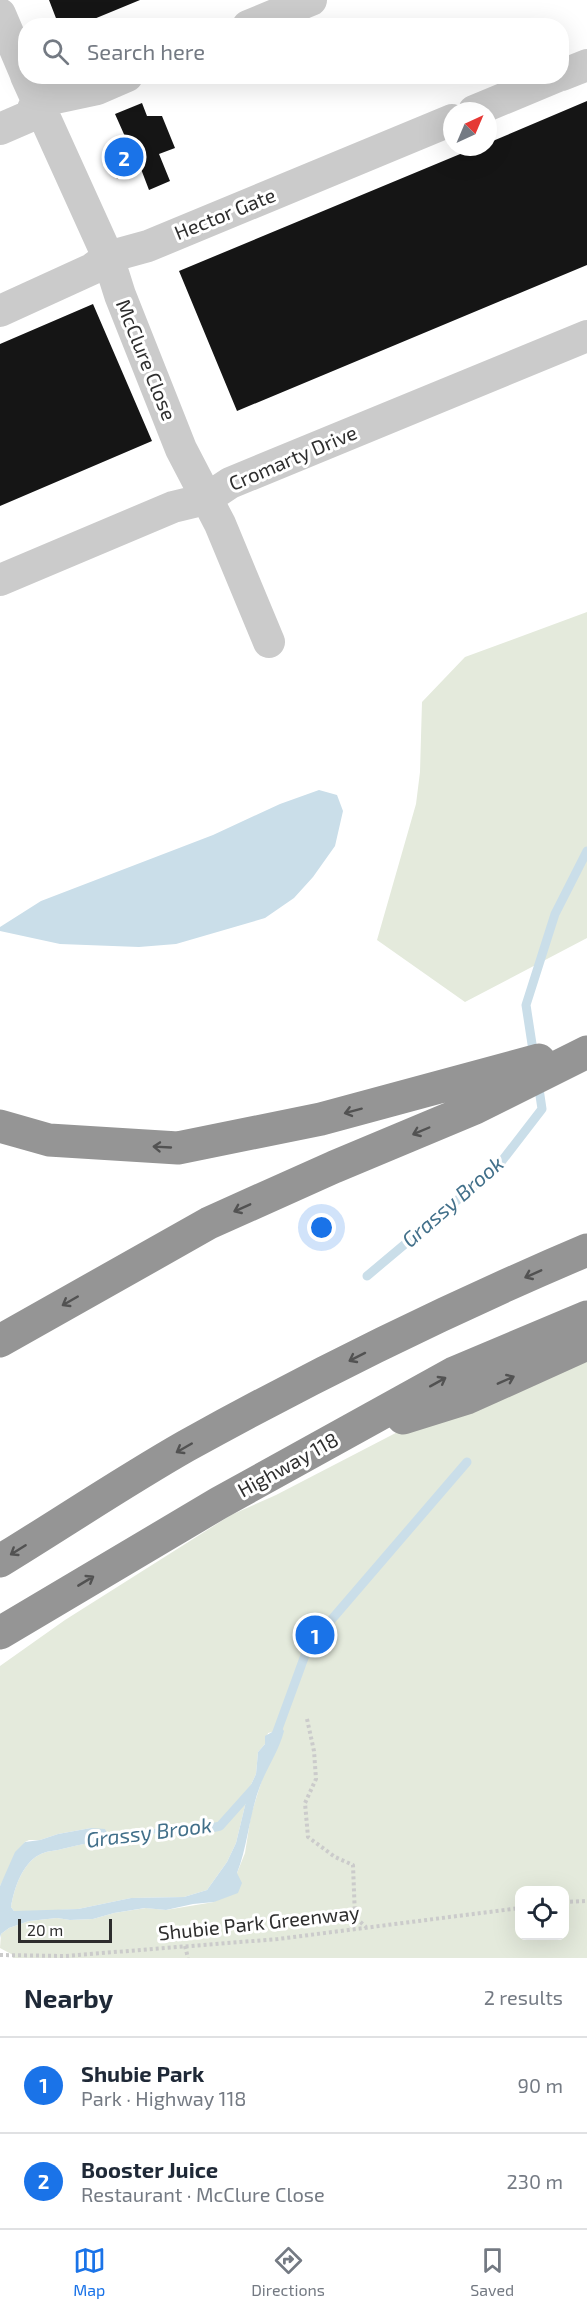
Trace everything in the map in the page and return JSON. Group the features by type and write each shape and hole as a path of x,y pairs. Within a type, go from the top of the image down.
{"highway":[{"path":"0,1341 208,1223 334,1167 473,1093 580,1053"},
{"path":"0,1126 49,1140 178,1148 321,1119 473,1093"},
{"path":"0,1561 185,1447 290,1391 427,1321 587,1250"},
{"name":"Highway 118","path":"0,1633 129,1554 454,1373 587,1317"},
{"path":"332,1441 467,1398 587,1344"}],"street":[{"path":"267,18 311,0"},
{"name":"McClure Close","path":"0,14 18,57"},
{"path":"569,72 587,64"},
{"path":"0,129 30,116 29,84 97,89 109,84"},
{"name":"McClure Close","path":"29,84 108,257 120,295 181,449 220,524 269,642"},
{"path":"496,102 540,84"},
{"name":"Hector Gate","path":"0,311 92,269 108,257 148,246 443,124"},
{"name":"Cromarty Drive","path":"0,580 173,507 206,499 230,483 587,336"}],"path":[{"path":"307,1719 314,1751 316,1779 305,1803 308,1837 335,1857 353,1865 355,1917 366,1928"},
{"path":"569,1902 587,1901"},
{"name":"Shubie Park Greenway","path":"0,1955 65,1956 278,1939 515,1909"},
{"path":"185,1946 188,1958"}],"shaded area":[{"path":"587,612 587,938 465,1002 377,940 416,804 420,772 422,702 465,657"},
{"path":"587,1334 587,1958 13,1958 13,1955 0,1948 1,1934 9,1928 29,1921 57,1918 93,1919 146,1908 166,1910 214,1902 237,1873 245,1853 251,1815 277,1731 268,1733 265,1744 258,1752 256,1774 249,1789 236,1843 227,1862 207,1890 184,1897 131,1898 78,1909 18,1912 11,1907 23,1871 33,1859 41,1854 125,1836 190,1835 164,1828 107,1833 91,1828 40,1840 29,1840 25,1842 15,1857 0,1886 0,1666 65,1620 231,1515 276,1495"}],"water":[{"path":"319,790 337,795 343,811 335,846 313,877 294,898 265,918 176,944 139,947 60,944 0,931 0,927 41,901 213,835 280,804"},
{"path":"281,1727 284,1731 282,1738 263,1779 253,1808 237,1873 242,1883 238,1893 214,1902 166,1910 145,1908 93,1919 57,1918 29,1921 9,1928 1,1934 0,1938 0,1886 15,1852 25,1842 58,1834 91,1828 105,1829 107,1833 164,1828 194,1831 190,1835 126,1836 41,1854 33,1859 23,1871 14,1893 11,1907 14,1911 78,1909 131,1898 184,1897 207,1890 227,1862 236,1843 249,1789 256,1774 258,1752 265,1744 265,1736"}],"building":[{"path":"49,0 140,0 96,18 56,18"},
{"path":"587,101 587,265 237,411 179,271 455,156 497,156 497,139"},
{"path":"142,103 147,116 162,116 175,148 159,154 170,181 149,190 141,169 117,179 105,150 127,141 115,114"},
{"path":"93,304 152,441 0,506 0,344"}],"waterway":[{"name":"Grassy Brook","path":"534,1057 526,1005 555,914 587,851"},
{"name":"Grassy Brook","path":"367,1276 498,1166 542,1109 538,1082"},
{"name":"Grassy Brook","path":"274,1740 308,1647 467,1462"},
{"name":"Grassy Brook","path":"183,1832 190,1833 220,1826 254,1788"}],"place":[{"name":"Booster Juice","path":"124,157"},
{"name":"Shubie Park","path":"315,1635"}]}
